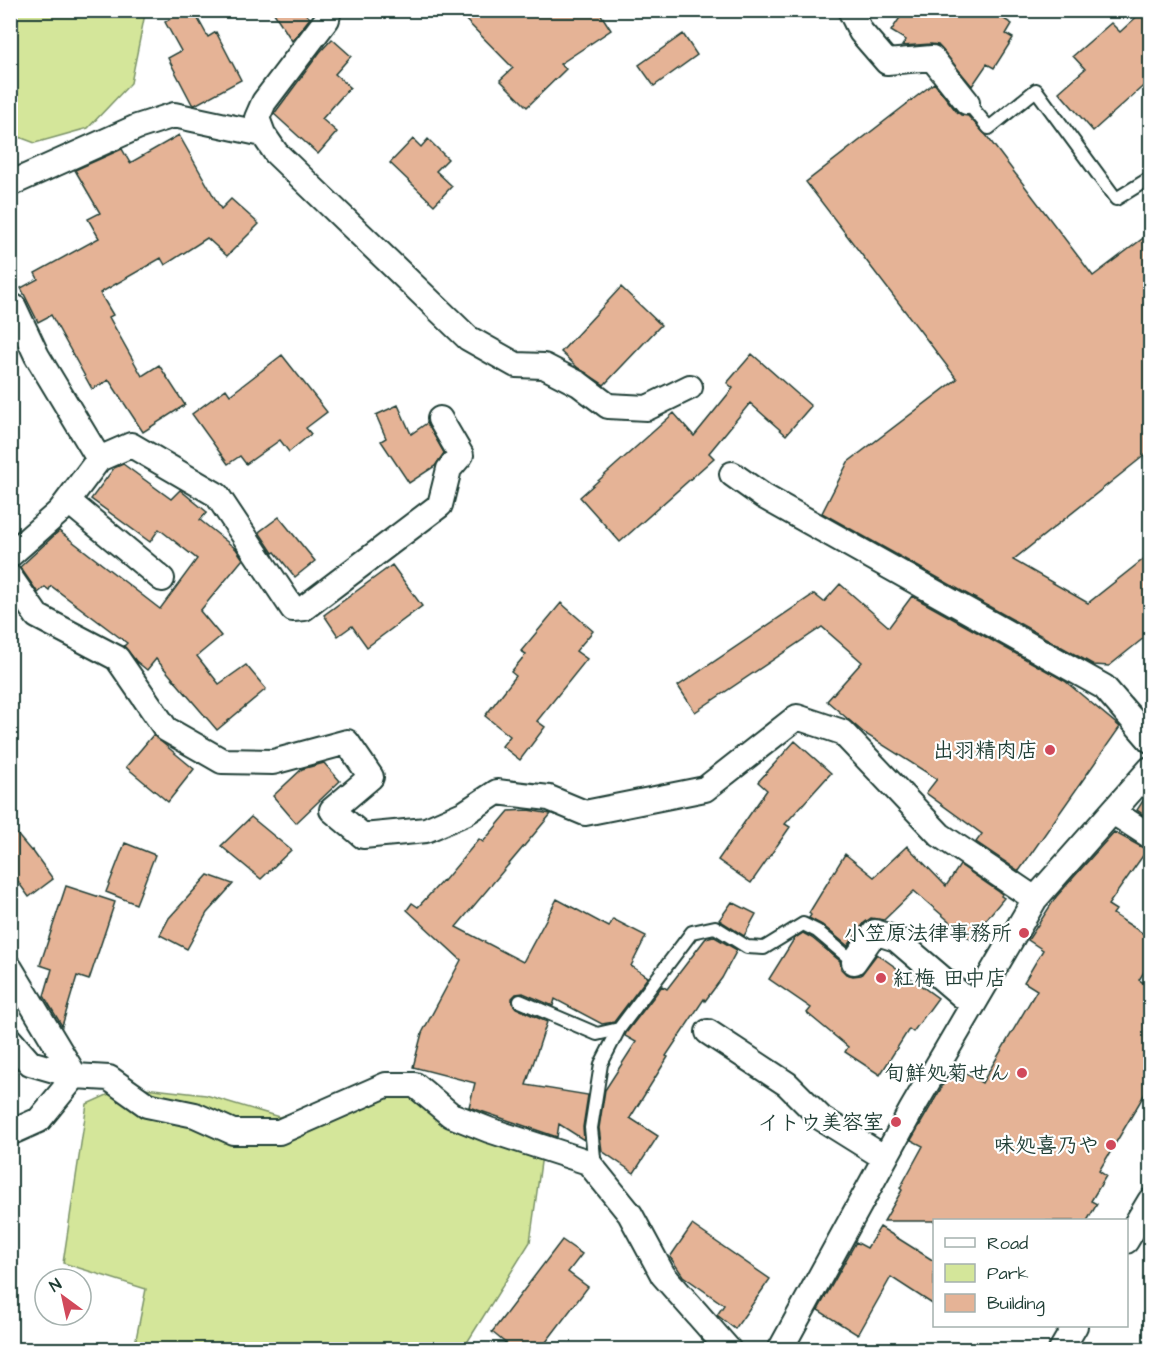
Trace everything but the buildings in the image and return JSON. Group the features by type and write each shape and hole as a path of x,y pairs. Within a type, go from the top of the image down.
{"street":[{"path":"329,10 327,19 264,102 257,118 263,134 276,153 468,338 516,365 544,366 579,384 608,406 647,408 690,387"},
{"path":"850,10 861,32 887,62 932,58 967,102"},
{"path":"10,184 137,127 174,115 263,134"},
{"path":"14,307 37,356 99,459"},
{"path":"10,555 60,511 99,459 131,445 217,495 293,609 304,608 440,505 448,469 461,455 440,419"},
{"path":"732,474 763,496 1104,687 1150,740"},
{"path":"68,501 162,579"},
{"path":"10,577 37,616 117,658 166,729 222,761 273,762 347,742 370,777 332,810 363,836 426,831 465,813 497,792 549,798 585,813 705,789 797,717 842,732 940,835 1035,899"},
{"path":"780,1350 885,1158 1035,899 1150,770"},
{"path":"1113,812 1150,836"},
{"path":"854,962 875,932 896,939 973,1005"},
{"path":"10,968 75,1076"},
{"path":"708,1032 788,1084 821,1118 885,1158"},
{"path":"10,1040 30,1063 75,1076 109,1078 147,1105 195,1115 233,1132 279,1132 387,1085 416,1085 451,1115 489,1130 588,1162 630,1214 663,1275 729,1350"},
{"path":"10,1133 39,1120 75,1076"},
{"path":"1128,1238 1150,1201"},
{"path":"1061,1350 1074,1327"}],"lane":[{"path":"967,102 989,128 1036,90 1116,199 1150,178"},
{"path":"595,1172 591,1128 601,1064 619,1029 692,932 715,927 747,947 765,948 803,924 817,931 854,962"},
{"path":"520,1001 597,1034 619,1029"}],"green space":[{"path":"10,11 143,11 145,14 131,83 88,128 35,143 11,134"},
{"path":"127,1086 206,1095 279,1117 356,1093 406,1097 479,1109 542,1155 530,1242 463,1349 134,1349 146,1289 93,1272 93,1267 76,1267 63,1263 87,1104"}],"place":[{"name":"出羽精肉店","path":"1050,750"},
{"name":"小笠原法律事務所","path":"1024,933"},
{"name":"紅梅 田中店","path":"881,978"},
{"name":"旬鮮処菊せん","path":"1022,1073"},
{"name":"イトウ美容室","path":"896,1122"},
{"name":"味処喜乃や","path":"1111,1145"}]}
